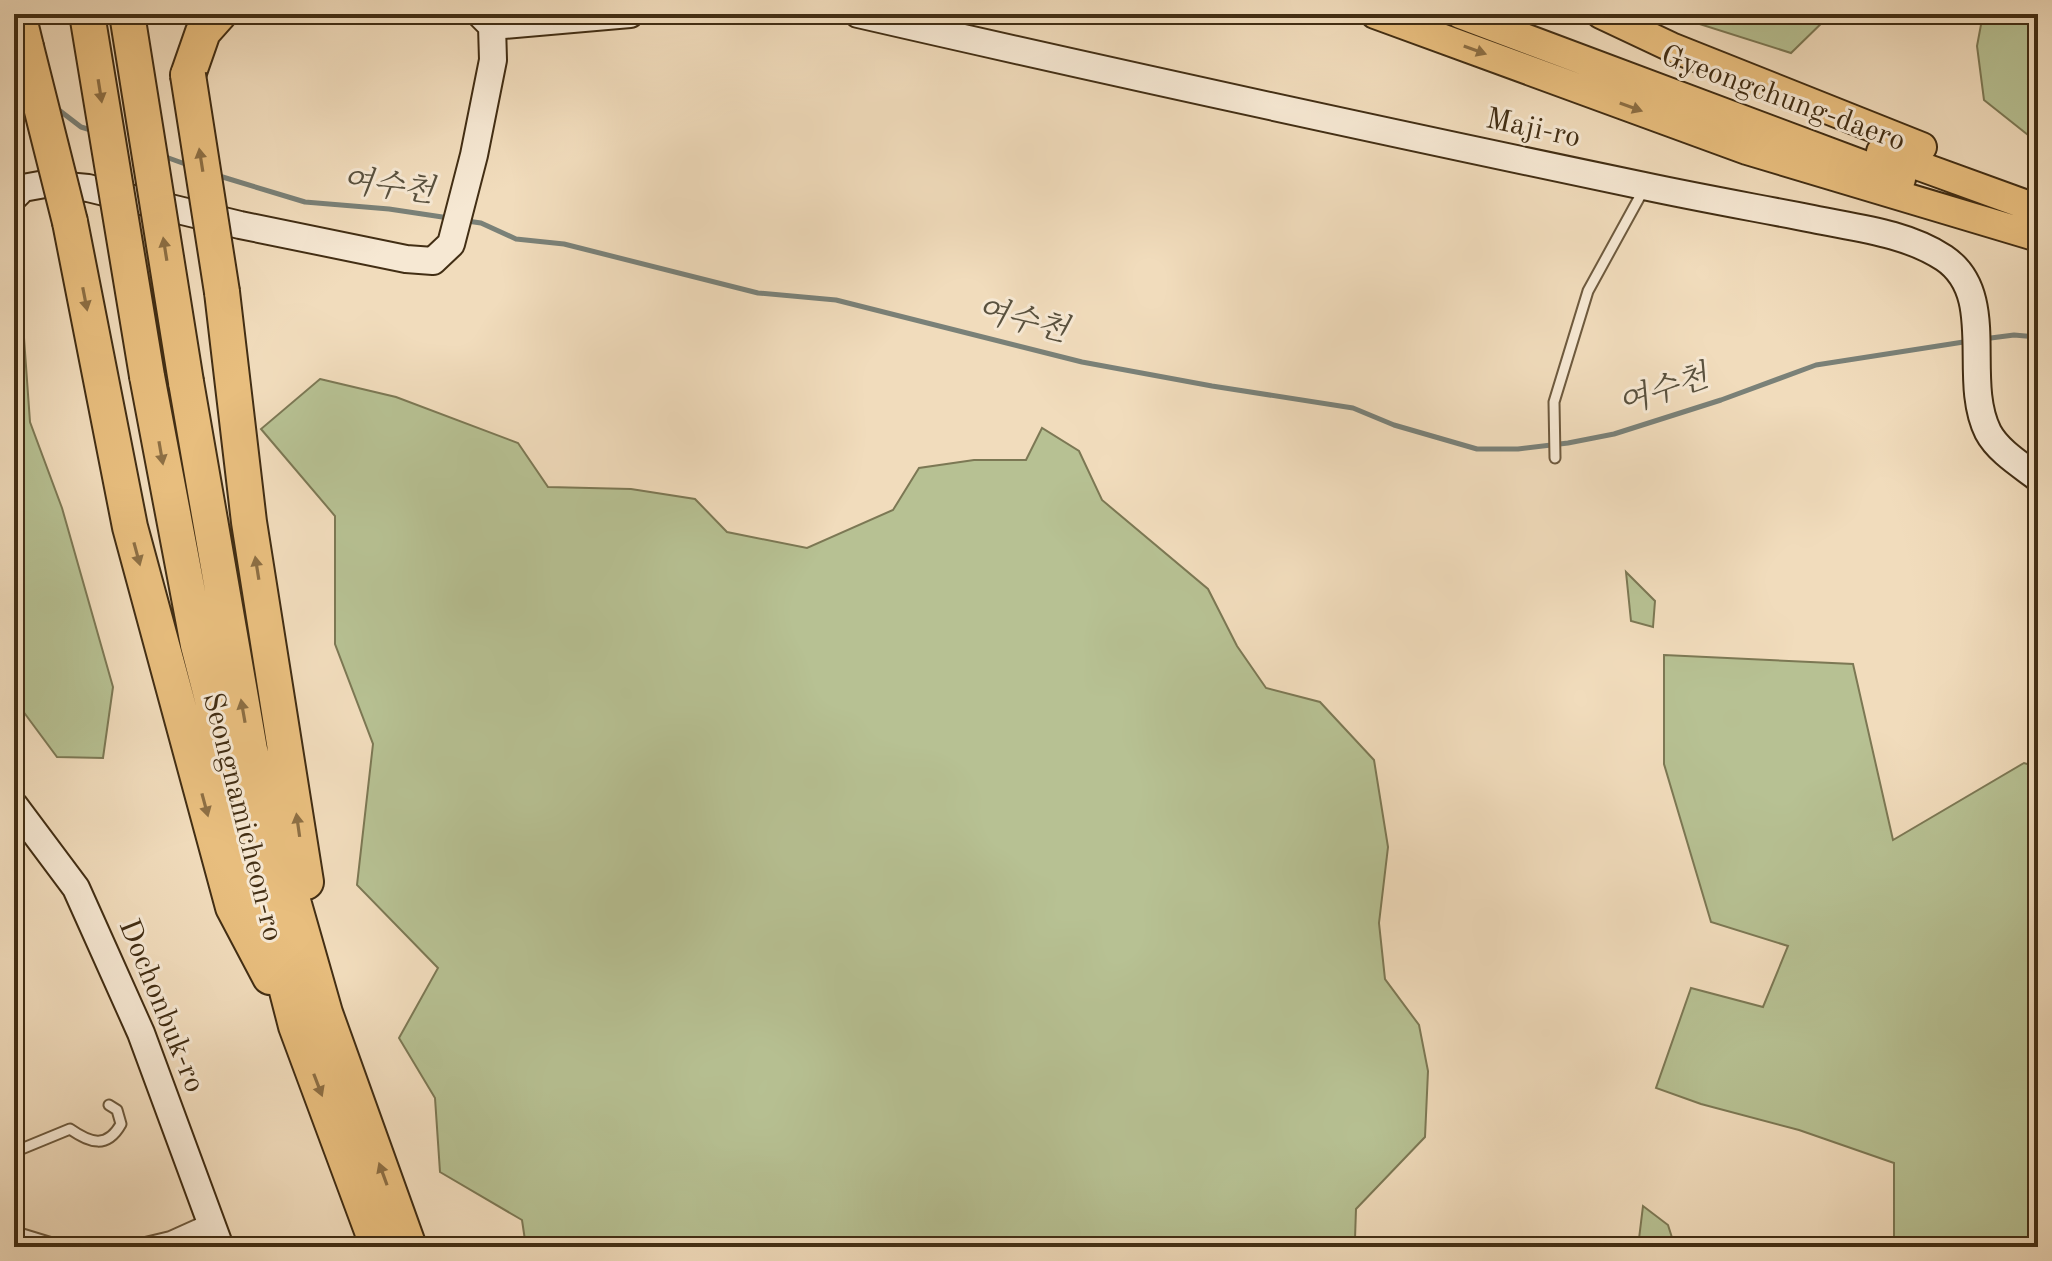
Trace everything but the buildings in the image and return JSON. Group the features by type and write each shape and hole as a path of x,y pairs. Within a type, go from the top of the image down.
{"highway":[{"path":"18,14 20,59 70,222 130,527 233,907 310,1020"},
{"name":"Seongnamicheon-ro","path":"87,14 147,376 198,645 378,1247"},
{"name":"Seongnamicheon-ro","path":"127,14 186,382 250,750 310,1020 409,1247"},
{"path":"219,14 203,32 188,75 222,292 249,522 290,770 310,1020"}],"main road":[{"path":"14,197 23,188 45,184 88,188 240,225 406,259 433,261 451,244 474,155 493,60 486,20 630,14"},
{"name":"Maji-ro","path":"858,14 1645,187 1875,231 1918,244 1947,260 1967,283 1976,315 1977,396 1988,433 2010,457 2038,478"},
{"path":"1375,14 1747,150 2038,237"},
{"path":"1445,14 1535,44"},
{"name":"Gyeongchung-daero","path":"1460,14 2038,229"},
{"name":"Gyeongchung-daero","path":"1511,14 1563,37 2038,209"},
{"path":"1601,14 1671,47 1978,170 2038,202"},
{"path":"20,59 45,184"},
{"name":"Dochonbuk-ro","path":"14,805 76,888 141,1033 215,1235"}],"street":[{"path":"146,1247 215,1235"},
{"path":"14,1236 42,1246"}],"lane":[{"path":"1555,454 1554,402 1588,291 1645,187"},
{"path":"14,1152 70,1129 86,1140 102,1142 115,1136 121,1124 117,1110 109,1105"}],"green space":[{"path":"1668,14 1831,14 1791,53"},
{"path":"1983,14 2038,14 2038,143 1984,100 1977,46"},
{"path":"14,311 23,324 30,422 62,508 113,687 103,758 57,757 14,699"},
{"path":"320,379 396,397 518,443 548,487 631,489 695,499 727,532 807,548 893,510 919,468 974,460 1026,460 1042,428 1079,451 1102,500 1208,589 1237,646 1266,688 1320,702 1374,760 1388,847 1379,923 1385,979 1419,1025 1428,1071 1425,1137 1356,1209 1355,1239 1350,1247 526,1247 522,1220 440,1172 435,1098 399,1038 438,968 357,885 373,744 335,644 335,516 261,429"},
{"path":"1626,572 1655,601 1653,627 1631,621"},
{"path":"1664,655 1853,664 1893,840 2024,763 2038,767 2038,1247 1894,1247 1894,1163 1799,1130 1701,1104 1656,1088 1691,988 1763,1007 1788,946 1711,922 1664,764"},
{"path":"1643,1206 1668,1225 1675,1247 1638,1247"}],"waterway":[{"name":"여수천","path":"55,107 81,127 94,131"},
{"name":"여수천","path":"163,156 188,165"},
{"name":"여수천","path":"216,175 305,202 449,218"},
{"name":"여수천","path":"467,221 481,223 516,239 564,244 758,293 836,300 1082,362 1353,408 1394,425 1477,449 1518,449 1614,434 1721,400 1816,365 1970,341"},
{"name":"여수천","path":"1983,339 2014,335 2038,337"}]}
